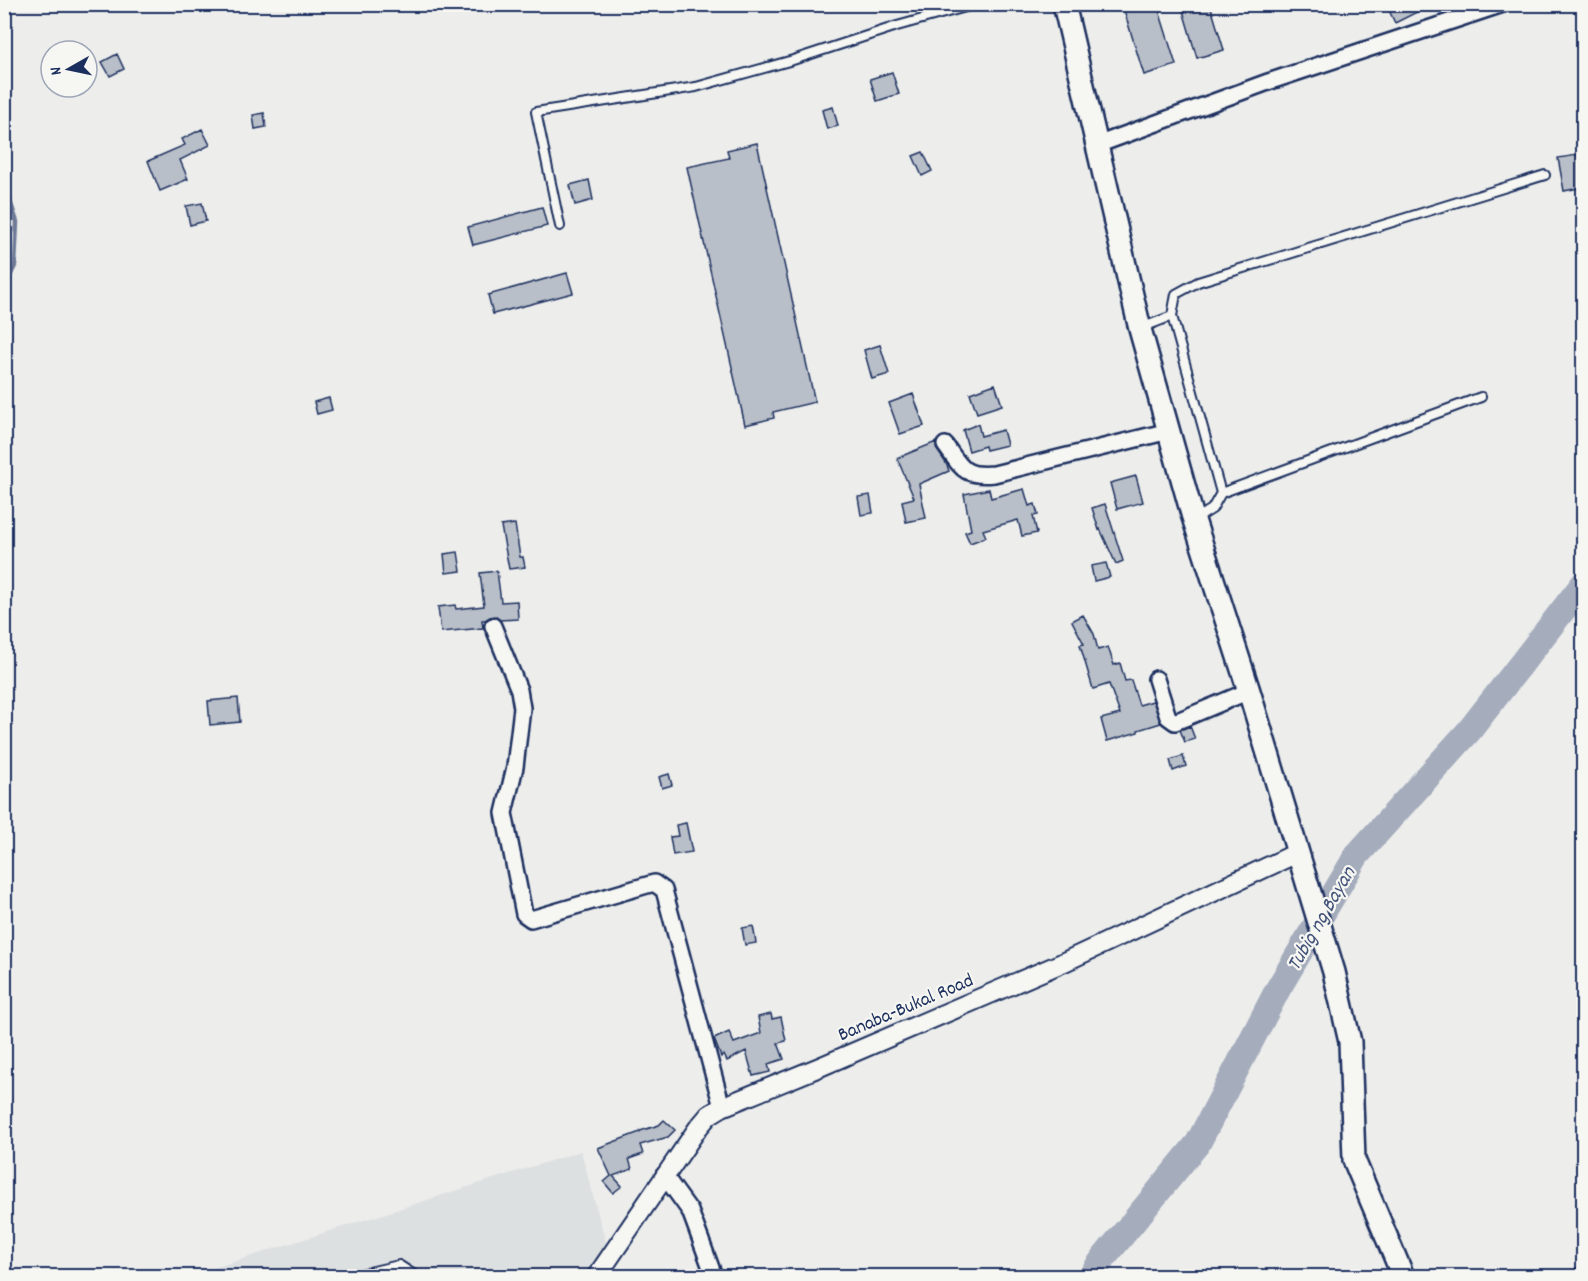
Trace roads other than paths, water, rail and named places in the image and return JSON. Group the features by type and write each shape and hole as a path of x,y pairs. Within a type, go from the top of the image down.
{"main road":[{"path":"1064,4 1140,329 1195,520 1334,972 1350,1042 1354,1160 1403,1276"}],"street":[{"path":"1096,145 1268,82 1503,4"},
{"path":"945,445 964,470 978,476 1169,431"},
{"path":"493,626 519,690 522,708 515,767 504,813 524,914 531,919 654,883 664,890 722,1107"},
{"path":"1156,679 1168,717 1175,722 1249,691"},
{"name":"Banaba-Bukal Road","path":"597,1276 698,1128 710,1115 722,1107 1062,963 1297,853"},
{"path":"664,1175 690,1211 714,1276"}],"lane":[{"path":"560,226 536,112 696,87 977,4"},
{"path":"1221,493 1172,316 1176,294 1198,282 1545,176"},
{"path":"1140,329 1172,316"},
{"path":"1195,520 1212,509 1221,493 1480,397"},
{"path":"352,1276 399,1265 416,1276"}],"waterway":[{"path":"4,8 8,4"},
{"path":"4,183 17,222 15,266 4,288"},
{"name":"Tubig ng Bayan","path":"1091,1276 1198,1143 1278,989 1357,855 1469,731 1584,583"}]}
